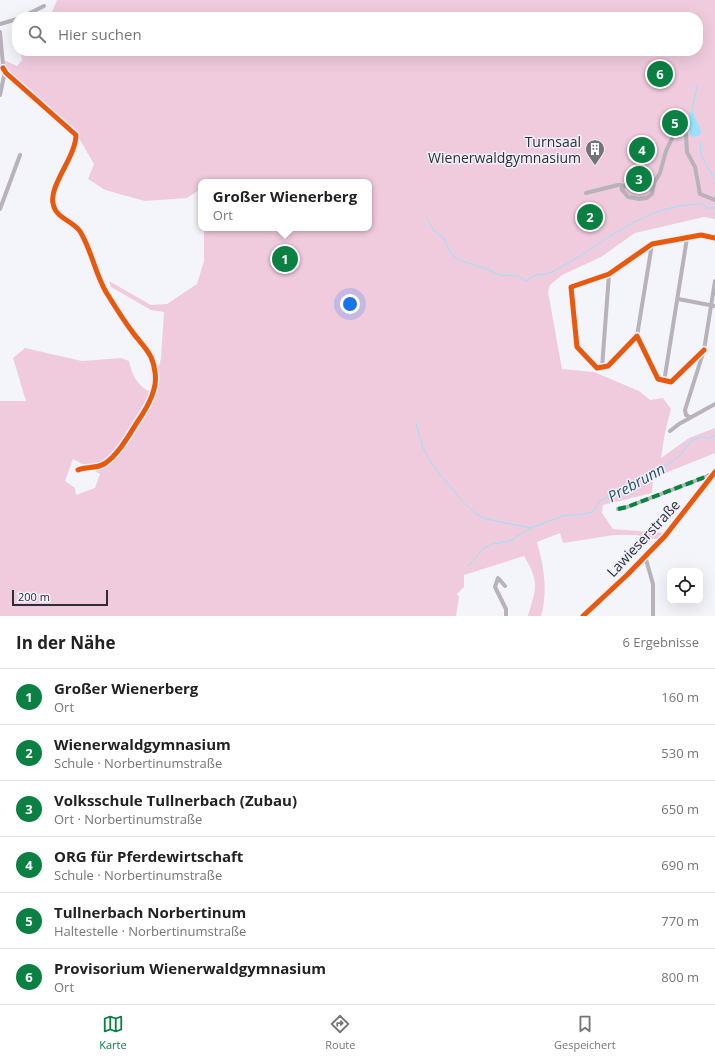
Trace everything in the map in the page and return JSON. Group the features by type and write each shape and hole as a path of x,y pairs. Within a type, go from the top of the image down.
{"street":[{"path":"32,12 44,6"},
{"path":"0,24 12,20"},
{"path":"0,32 3,68 3,85 0,95"},
{"path":"3,68 6,73 76,135 70,156 55,191 52,204 62,218 81,232 96,272 105,290 122,318 151,357 155,370 154,389 149,402 135,426 117,450 102,466 83,467 78,470"},
{"path":"586,192 622,185 622,190 628,197 639,199 647,198 652,194 654,183 660,173 671,137 676,130 681,129 686,134 687,152 694,167 700,194 715,200"},
{"path":"0,209 20,155"},
{"path":"622,190 625,185"},
{"path":"652,244 637,336 608,366 602,368 593,365 577,347 571,287 610,274 652,244 701,235 715,238"},
{"path":"664,382 687,238"},
{"path":"602,368 610,274"},
{"path":"690,417 686,415 685,410 704,350 713,305 715,281"},
{"path":"678,299 713,305"},
{"path":"637,336 658,379 664,382 671,382 704,350"},
{"path":"670,431 690,417 715,404"},
{"path":"618,509 627,507 714,473"},
{"name":"Lawieserstraße","path":"583,616 665,536 714,473"},
{"path":"645,556 653,584 654,616"},
{"path":"505,586 498,578 495,587 506,609 506,616"}],"shaded area":[{"path":"57,0 715,0 715,219 704,217 635,233 601,257 562,275 550,285 548,292 562,369 594,372 639,391 650,400 663,398 671,409 665,432 661,458 689,438 715,428 715,453 653,478 652,493 603,505 602,513 613,529 665,533 660,540 636,535 614,535 563,543 560,533 537,542 542,560 545,588 541,616 528,616 535,585 529,565 524,556 464,575 464,587 457,594 459,597 456,616 0,616 0,401 26,401 13,358 25,348 82,361 121,358 129,361 135,378 140,385 148,391 153,386 150,363 159,366 161,358 164,312 151,310 111,287 109,281 151,305 167,304 197,284 204,261 204,231 372,231 372,179 198,179 198,191 187,198 145,201 105,190 88,179 94,164 80,140 67,131 8,78 4,60 17,66 22,60 21,56 703,56 703,12 52,12","holes":["73,459 100,474 95,488 76,495 75,488 65,481"]}],"water":[{"path":"692,110 701,131 700,135 693,137 690,135 689,114"}],"waterway":[{"path":"692,110 697,86"},
{"path":"700,141 701,155 715,180"},
{"path":"427,218 434,231 443,237 451,254 459,260 500,275 518,276 526,281 533,276 547,274 554,271 625,227 662,210 703,204 707,208 715,208"},
{"name":"Prebrunn","path":"416,423 423,448 432,464 461,500 476,514 486,519 531,528 565,515 579,515 592,512 600,501 666,466 679,456 692,441 699,437 705,437 708,439 715,436"},
{"path":"468,566 484,548 493,544 510,541 530,528"}],"marked path":[{"path":"618,509 627,507 713,474"}],"cycle path":[{"path":"3,68 6,73 76,135 72,152 55,188 53,203 57,213 81,233 106,292 124,321 149,353 154,369 155,385 151,399 122,446 109,461 104,464 78,470"},
{"path":"704,350 671,382 658,379 637,336 608,366 597,368 577,347 571,287 609,274 652,244 701,235 715,238"},
{"path":"583,616 627,575 665,536 715,472"}],"place":[{"name":"Provisorium Wienerwaldgymnasium","path":"660,74"},
{"name":"Tullnerbach Norbertinum","path":"675,123"},
{"name":"ORG für Pferdewirtschaft","path":"642,150"},
{"name":"Turnsaal Wienerwaldgymnasium","path":"595,166"},
{"name":"Volksschule Tullnerbach (Zubau)","path":"639,179"},
{"name":"Wienerwaldgymnasium","path":"590,217"},
{"name":"Großer Wienerberg","path":"285,259"}]}
